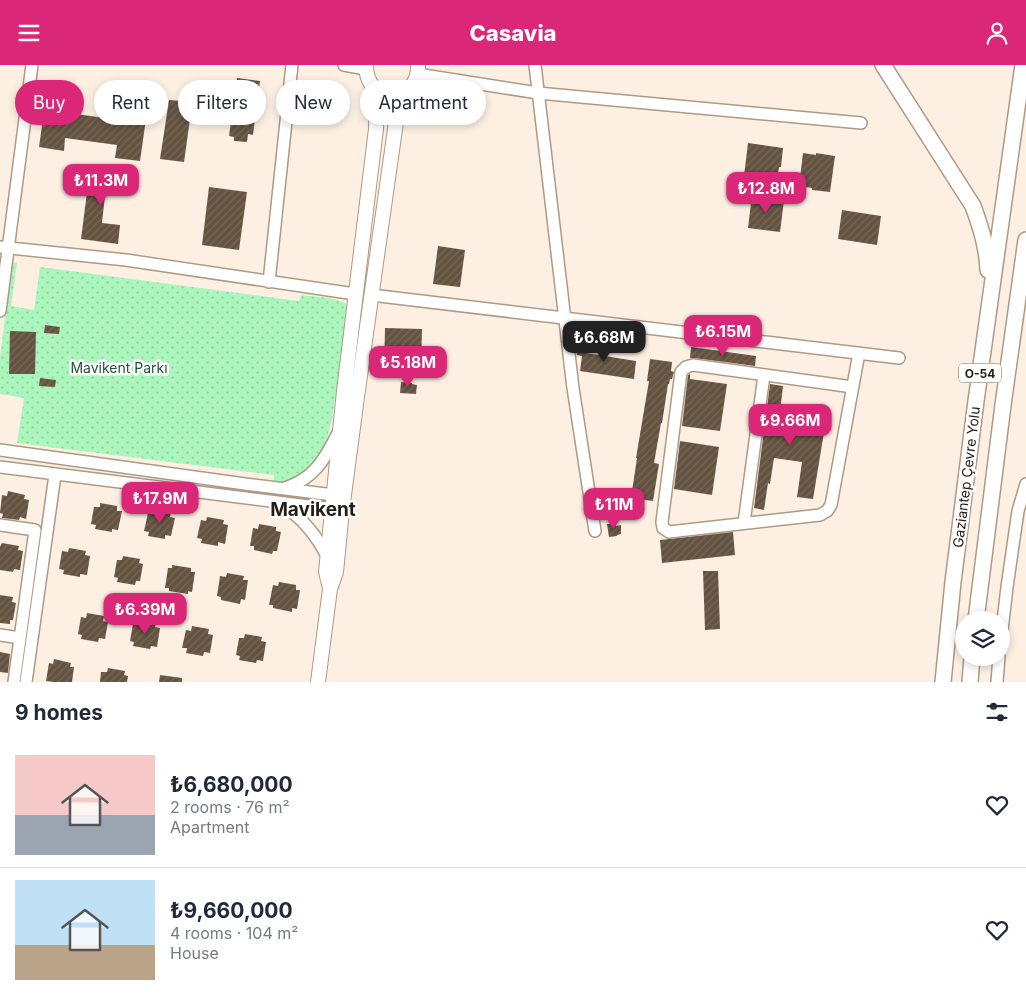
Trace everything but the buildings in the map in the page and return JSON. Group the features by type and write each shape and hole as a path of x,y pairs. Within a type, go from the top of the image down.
{"highway":[{"path":"882,65 973,207 982,231 987,253 988,277 976,401"},
{"name":"Gaziantep Çevre Yolu","path":"943,682 953,583 976,401 1023,65"},
{"name":"Gaziantep Çevre Yolu","path":"977,611 1026,240"},
{"path":"1003,405 1026,290"},
{"path":"970,682 971,666"}],"main road":[{"path":"366,67 368,80"},
{"path":"339,495 340,429 376,125"},
{"path":"330,589 326,571 371,295 396,125"},
{"path":"318,682 330,589 336,572 337,510"}],"street":[{"path":"0,311 4,247 32,65"},
{"path":"269,282 292,65"},
{"path":"344,65 366,67"},
{"path":"535,65 573,389 595,531"},
{"path":"418,70 538,93 861,123"},
{"path":"4,247 126,260 356,294"},
{"path":"371,295 899,358"},
{"path":"853,387 693,365 683,369 662,525 665,530 669,532 820,515 830,509 833,495 853,387 859,353"},
{"path":"744,523 764,375"},
{"path":"283,488 303,479 316,469 327,454 340,429"},
{"path":"0,450 339,495"},
{"path":"0,467 337,510"},
{"path":"26,682 56,475"},
{"path":"1004,611 1018,511 1026,484"},
{"path":"279,503 305,523 318,539 328,558"},
{"path":"0,525 35,530 14,682"},
{"path":"0,635 20,638"},
{"path":"997,682 998,666"}],"green space":[{"name":"Mavikent Parkı","path":"12,262 17,263 11,306 34,310 40,267 299,301 301,295 325,297 348,305 332,420 322,457 308,476 289,483 274,483 274,475 17,443 24,398 0,394 0,357"}],"district":[{"name":"Mavikent","path":"313,509"}]}
